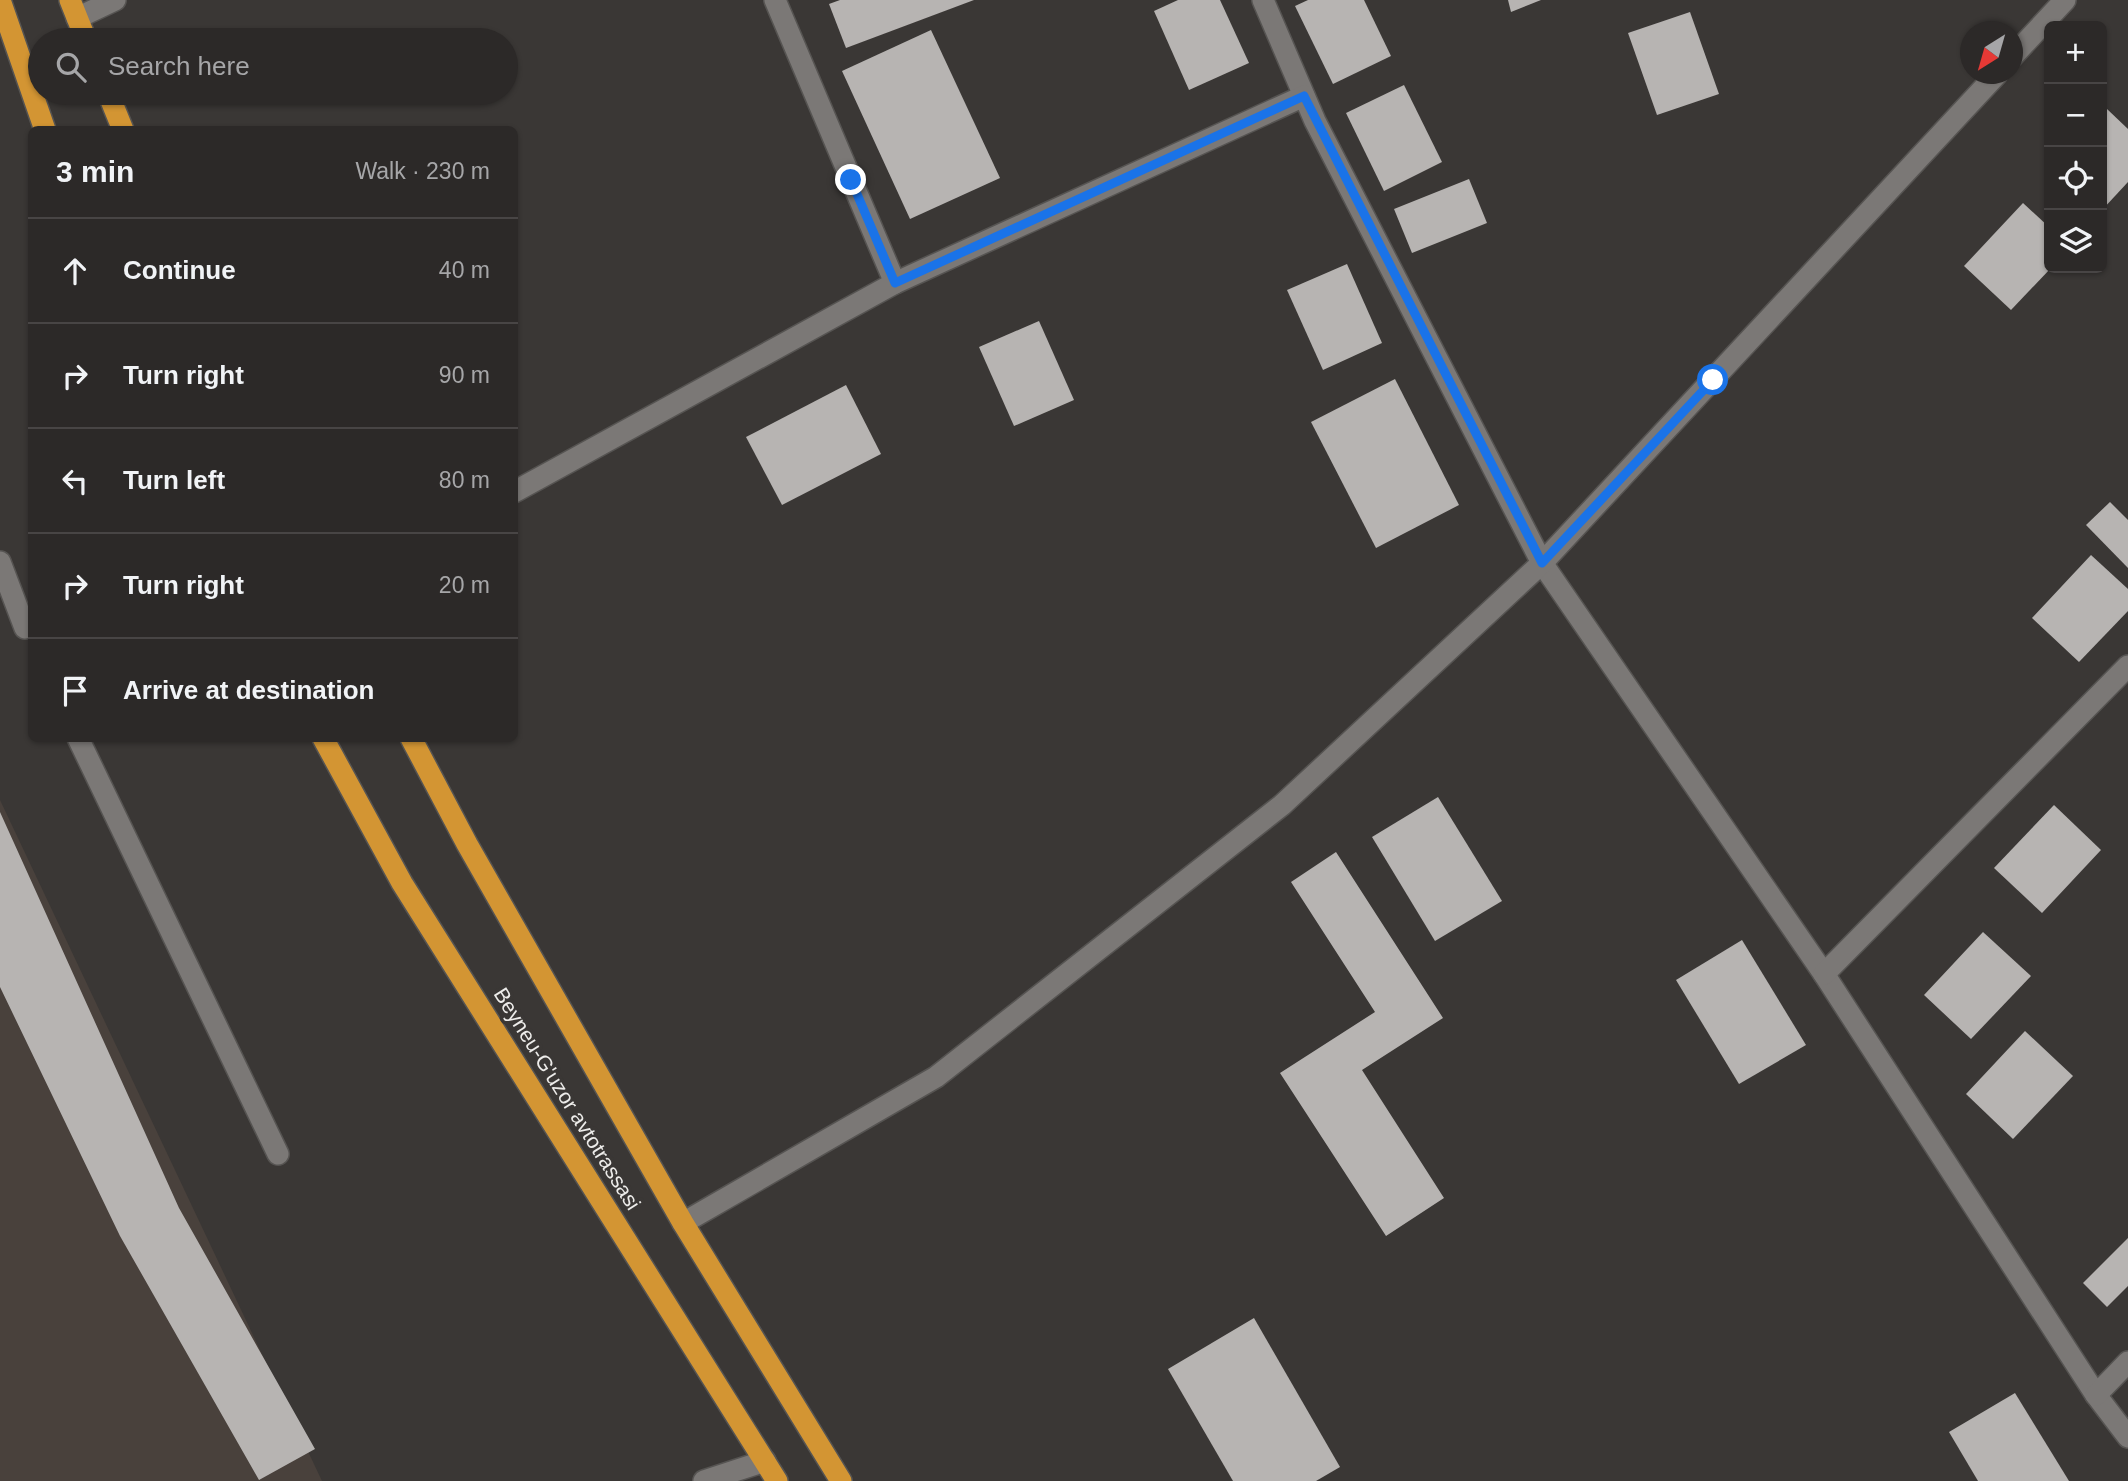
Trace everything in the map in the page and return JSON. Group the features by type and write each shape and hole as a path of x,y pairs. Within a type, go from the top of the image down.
{"highway":[{"path":"0,0 28,81"},
{"path":"73,9 81,28"},
{"path":"36,105 44,126"},
{"path":"113,105 121,126"},
{"name":"Beyneu-G'uzor avtotrassasi","path":"325,742 402,883 777,1481"},
{"name":"Beyneu-G'uzor avtotrassasi","path":"413,742 462,835 683,1223 841,1481"}],"street":[{"path":"73,9 115,0"},
{"path":"775,0 895,283"},
{"path":"1263,0 1304,96 1542,563 1824,974 2096,1395 2128,1437"},
{"path":"2023,45 2065,0"},
{"path":"683,1223 936,1077 1282,805 1542,563 1988,84"},
{"path":"518,490 895,283 1304,96"},
{"path":"0,562 28,629"},
{"path":"1824,974 2128,666"},
{"path":"80,742 278,1154"},
{"path":"2096,1395 2128,1362"},
{"path":"704,1481 765,1461"}],"shaded area":[{"path":"0,800 322,1481 0,1481"}],"building":[{"path":"840,0 974,0 846,48 829,4"},
{"path":"1178,0 1220,0 1249,63 1189,90 1154,11"},
{"path":"1308,0 1364,0 1391,56 1333,84 1295,6"},
{"path":"1508,0 1541,0 1511,12"},
{"path":"1690,12 1719,94 1657,115 1628,33"},
{"path":"931,30 1000,178 910,219 842,71"},
{"path":"1404,85 1442,162 1384,191 1346,113"},
{"path":"2107,109 2128,129 2128,182 2107,205"},
{"path":"1469,179 1487,223 1412,253 1394,209"},
{"path":"2023,203 2044,222 2044,273 2046,273 2011,310 1964,266"},
{"path":"1347,264 1382,343 1323,370 1287,290"},
{"path":"1039,321 1074,400 1014,426 979,347"},
{"path":"1395,379 1459,505 1376,548 1311,422"},
{"path":"846,385 881,454 782,505 746,437"},
{"path":"2110,502 2128,520 2128,568 2086,525"},
{"path":"2091,555 2128,589 2128,611 2079,662 2032,618"},
{"path":"1438,797 1502,901 1435,941 1372,837"},
{"path":"2054,805 2101,850 2042,913 1994,868"},
{"path":"0,812 179,1208 315,1449 259,1480 120,1236 0,987"},
{"path":"1336,852 1443,1018 1362,1070 1444,1198 1386,1236 1280,1073 1375,1012 1291,882"},
{"path":"1983,932 2031,976 1971,1039 1924,995"},
{"path":"1742,940 1806,1045 1739,1084 1676,980"},
{"path":"2025,1031 2073,1076 2013,1139 1966,1094"},
{"path":"2128,1238 2128,1286 2107,1307 2083,1283"},
{"path":"1254,1318 1340,1467 1316,1481 1233,1481 1168,1369"},
{"path":"2015,1393 2069,1481 1978,1481 1949,1432"}],"route":[{"path":"851,180 895,283 1304,96 1542,563 1713,380"}]}
